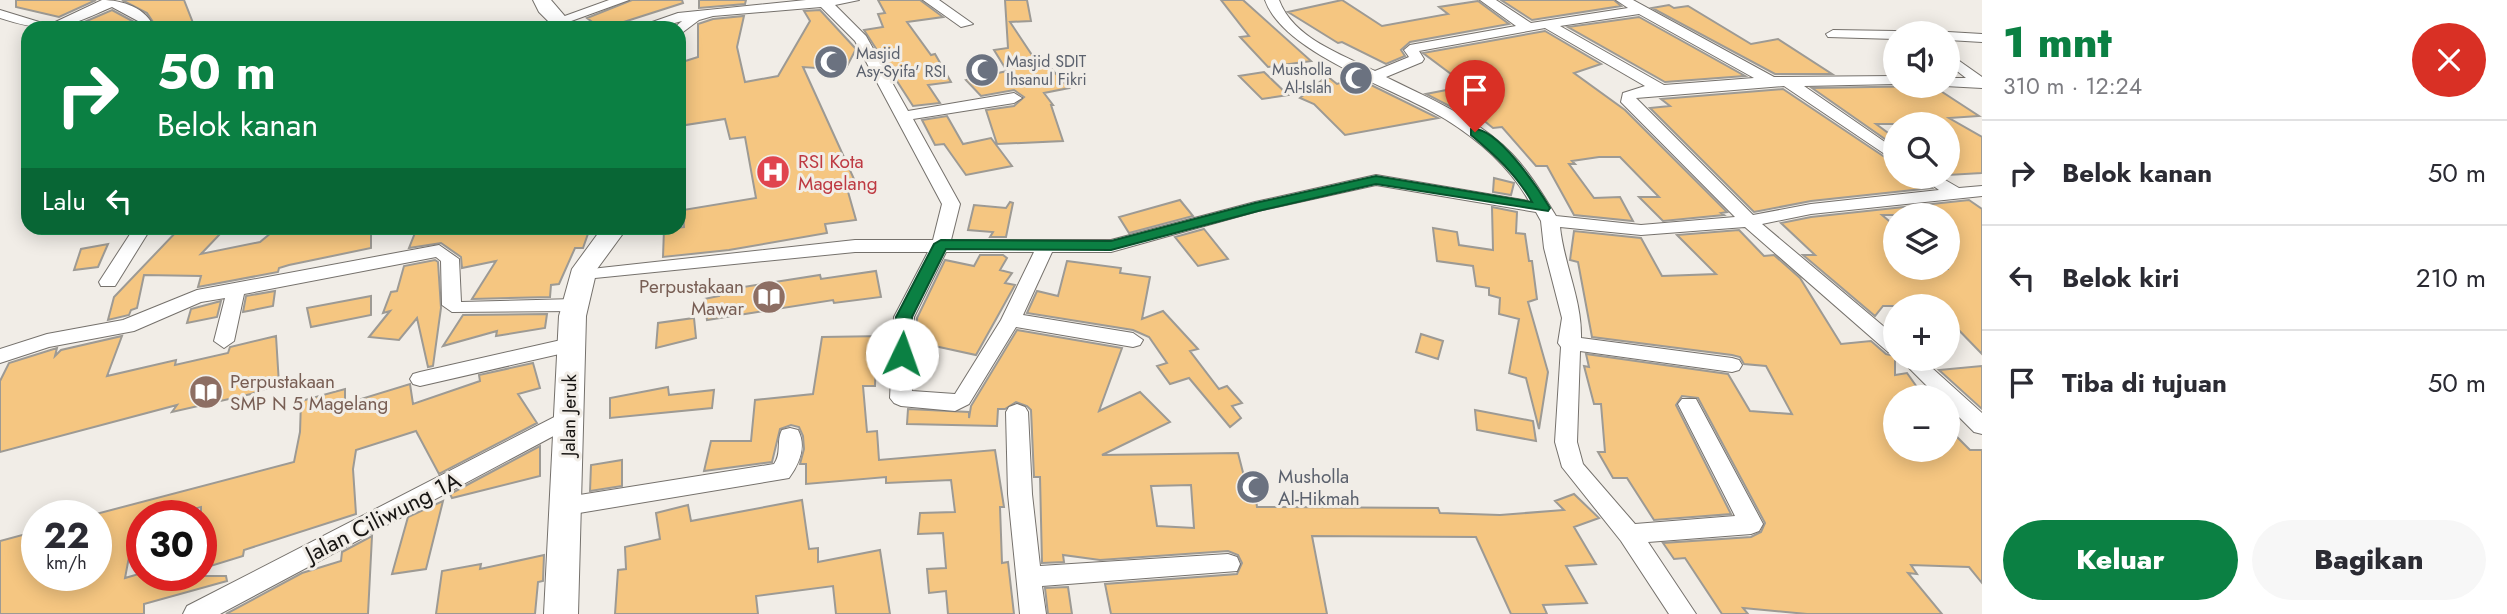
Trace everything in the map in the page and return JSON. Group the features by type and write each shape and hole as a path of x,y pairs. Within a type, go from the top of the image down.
{"main road":[{"path":"542,0 560,21"},
{"name":"Jalan Jeruk","path":"561,614 567,506 570,345 582,276 595,249 608,235"}],"street":[{"path":"570,21 622,0"},
{"path":"665,21 730,10 852,0"},
{"path":"930,0 966,24"},
{"path":"1272,0 1277,14 1304,40 1475,132 1504,155 1526,181 1546,214 1572,318 1566,442 1573,467 1629,534 1683,614"},
{"path":"1487,0 1525,26"},
{"path":"1623,0 1771,81"},
{"path":"68,21 110,2 145,21"},
{"path":"826,4 860,39 905,116 951,204 941,244 904,317 901,398 958,403 1010,320 1045,248"},
{"path":"1373,77 1417,59 1411,50 1415,48 1525,26 1640,9"},
{"path":"0,14 22,21"},
{"path":"686,24 694,17"},
{"path":"1547,24 1662,89"},
{"path":"1833,34 1883,36"},
{"path":"1960,37 1982,38"},
{"path":"1960,66 1982,83"},
{"path":"1883,80 1771,81 1637,91 1628,96 1629,102 1770,242 1883,337"},
{"path":"1788,82 1883,148"},
{"path":"1960,82 1982,83"},
{"path":"905,116 1014,98"},
{"path":"582,276 855,246 1111,246 1255,207 1376,180 1641,230 1751,221 1811,209 1981,192"},
{"path":"1949,189 1957,194"},
{"path":"108,282 138,235"},
{"path":"0,356 47,341 127,326 197,296 439,251 450,258 453,305 459,308 575,305"},
{"path":"223,341 236,290"},
{"path":"1010,320 1133,340"},
{"path":"1569,343 1732,365"},
{"path":"420,379 570,345"},
{"path":"1923,371 1982,426"},
{"path":"1629,534 1751,524 1689,404"},
{"path":"1017,412 1020,494 1033,614"},
{"name":"Jalan Ciliwung 1A","path":"196,614 568,418"},
{"path":"567,506 781,472 790,460 790,436"},
{"path":"1028,577 1228,564"}],"building":[{"path":"16,0 96,0 59,17 16,7"},
{"path":"122,0 184,0 192,21 152,21 147,13"},
{"path":"632,0 682,0 683,3 627,21 591,21 587,18"},
{"path":"699,0 746,0 745,4 699,8"},
{"path":"878,0 920,0 943,17 907,22 931,55 935,54 951,82 928,85 940,103 913,106 864,30 883,27 878,14 885,13"},
{"path":"1005,0 1027,0 1031,21 1010,22 1038,64 1045,62 1069,88 1044,93 1053,105 1063,141 997,144 986,110 1014,106 1024,97 1014,90 981,96 966,80 1007,71 994,50 1008,48"},
{"path":"1221,0 1243,0 1311,61 1268,67 1240,37 1249,36"},
{"path":"1342,0 1382,26 1448,14 1439,7 1478,1 1509,24 1410,42 1401,50 1405,56 1386,64 1342,42 1338,43 1288,12"},
{"path":"1501,0 1614,0 1621,6 1532,20"},
{"path":"1669,5 1674,8 1688,6 1751,44 1778,39 1832,74 1775,74 1652,8"},
{"path":"112,10 132,21 87,21"},
{"path":"820,10 856,49 845,70 803,67 854,179 845,181 856,220 825,224 827,233 729,250 663,257 664,235 686,235 686,210 756,198 745,137 730,139 725,119 686,125 686,61 698,57 698,24 713,19 744,16 737,47 745,82 778,76 810,21 804,11"},
{"path":"1639,17 1745,76 1665,82 1568,27"},
{"path":"1545,31 1601,64 1574,73 1625,110 1727,212 1721,213 1724,215 1663,221 1639,197 1659,197 1620,157 1599,157 1572,161 1575,164 1569,164 1594,198 1620,197 1633,221 1574,215 1547,166 1536,166 1502,127 1493,128 1472,111 1463,113 1426,94 1467,86 1423,53"},
{"path":"1264,72 1288,95 1262,99 1239,76"},
{"path":"1327,76 1337,84 1357,78 1438,118 1345,135 1314,104 1300,98"},
{"path":"1883,87 1883,98 1951,98 1979,116 1960,117 1960,112 1883,112 1883,124 1876,124 1883,129 1883,138 1812,88"},
{"path":"1783,89 1883,156 1883,189 1923,189 1811,201 1754,212 1650,108 1670,106 1661,99"},
{"path":"947,116 963,144 991,138 1012,166 966,175 944,144 935,145 922,120"},
{"path":"1960,124 1982,137 1982,173 1960,174"},
{"path":"1494,178 1514,183 1511,195 1493,192"},
{"path":"1180,200 1193,216 1129,233 1119,217"},
{"path":"1969,200 1982,209 1982,354 1960,331 1960,294 1883,294 1883,306 1875,316 1803,255 1815,255 1781,223 1883,209 1883,280 1960,280 1960,203 1941,203"},
{"path":"1010,202 1013,203 1006,237 990,237 993,232 968,230 974,205 1006,208"},
{"path":"1492,207 1517,212 1516,233 1525,234 1529,261 1532,261 1537,299 1528,302 1548,372 1539,429 1526,378 1509,373 1519,319 1499,314 1500,298 1489,295 1489,288 1476,286 1473,266 1437,261 1433,228 1457,232 1459,245 1493,250"},
{"path":"1204,229 1228,259 1198,266 1175,237"},
{"path":"1739,230 1764,256 1774,255 1800,278 1841,344 1871,341 1883,351 1883,371 1895,371 1895,375 1907,373 1916,385 1883,385 1883,462 1960,462 1960,440 1970,450 1982,450 1982,583 1969,567 1911,565 1917,574 1908,573 1942,614 1807,614 1743,608 1748,614 1722,614 1685,558 1674,559 1663,543 1751,537 1761,532 1765,523 1698,398 1682,396 1676,405 1731,514 1654,520 1627,478 1613,478 1598,452 1605,452 1601,404 1594,404 1584,366 1589,367 1586,354 1728,374 1750,411 1792,414 1766,366 1744,364 1740,357 1732,355 1592,337 1578,262 1570,260 1574,231 1641,238 1662,276 1716,274 1677,235"},
{"path":"173,235 219,235 201,254 260,242 268,235 371,235 371,248 289,265 279,268 278,272 198,287 201,276 144,275 137,308 131,310 129,315 108,320 114,297"},
{"path":"414,235 588,235 583,248 575,248 559,284 551,285 550,297 472,299 496,261 462,268 461,257 441,243 409,248"},
{"path":"108,244 98,267 74,270 81,249"},
{"path":"980,255 1003,255 1007,258 1000,270 1012,273 1005,283 1015,285 976,355 916,342 917,318 945,260 974,266"},
{"path":"435,260 438,262 441,308 433,366 428,367 417,318 399,340 369,337 390,311 383,313 391,292 397,291 404,266"},
{"path":"1067,261 1121,268 1120,273 1150,277 1142,319 1163,311 1198,349 1190,351 1219,389 1227,386 1242,403 1232,406 1241,418 1230,427 1189,378 1170,384 1157,366 1167,363 1149,337 1133,330 1027,313 1037,291 1058,296"},
{"name":"Perpustakaan Mawar","path":"876,271 881,297 834,303 833,300 707,320 704,299 719,296 718,291 820,275 821,279"},
{"path":"275,291 273,306 243,312 246,296"},
{"path":"371,296 371,315 311,327 307,308"},
{"path":"221,301 217,317 187,323 191,309"},
{"path":"547,314 545,328 496,336 497,331 443,346 463,315"},
{"path":"694,318 696,338 656,348 658,323"},
{"path":"1017,330 1122,348 1099,411 1140,392 1170,422 1102,455 1238,453 1248,492 1255,492 1257,507 1438,508 1440,513 1500,515 1564,510 1555,501 1574,494 1599,518 1574,527 1596,564 1566,566 1587,603 1543,605 1547,614 1511,614 1476,537 1312,536 1327,614 1111,614 1105,584 1237,574 1242,563 1238,555 1228,551 1100,560 1063,555 1064,562 1042,563 1040,477 1034,477 1031,410 1016,402 1005,409 998,409 997,426 907,424 908,409 969,412 969,418 971,406","holes":["1191,485 1194,528 1157,526 1151,486"]},
{"path":"1421,334 1443,341 1438,359 1416,352"},
{"path":"122,336 107,376 176,360 175,365 228,353 230,347 276,336 279,384 251,394 172,412 177,405 0,452 0,381 9,363 57,348 55,356 61,350"},
{"path":"884,336 883,358 876,358 875,386 863,386 867,432 877,431 879,460 995,450 1004,507 1000,507 1002,563 1008,562 1014,614 948,614 946,591 929,593 927,569 946,568 943,533 918,534 920,513 955,512 951,480 886,483 886,477 806,484 806,464 800,464 804,449 803,436 799,427 791,425 780,429 772,462 704,471 711,441 751,441 755,400 813,394 822,337"},
{"path":"533,363 540,388 518,394 537,423 439,474 416,431 356,450 353,469 356,514 244,550 243,556 217,564 217,500 149,500 294,462 300,432 301,401 345,389 345,404 410,384 413,404 480,381 479,375"},
{"path":"1982,366 1982,409 1960,389 1960,385 1956,385 1940,371 1960,371 1960,368"},
{"path":"668,387 669,395 714,390 712,408 610,418 610,398"},
{"path":"1475,410 1533,421 1536,441 1477,430"},
{"path":"540,446 540,476 452,498 450,494"},
{"path":"622,460 622,486 590,491 591,465"},
{"path":"802,500 809,549 818,548 818,562 880,550 890,614 836,614 833,586 756,596 758,614 615,614 618,570 626,569 625,547 660,539 656,513 688,505 691,521"},
{"path":"443,501 426,569 392,574 408,517"},
{"path":"126,506 126,591 191,591 144,604 144,614 0,614 0,541 21,535 21,591 112,591 112,510"},
{"path":"372,536 368,614 226,614 302,573 341,561 342,552"},
{"path":"544,555 543,581 538,582 535,614 436,614 442,571 481,564 480,569"},
{"path":"217,576 226,576 227,581 217,584"},
{"path":"1068,587 1072,614 1048,614 1045,588"}],"place":[{"name":"Masjid Asy-Syifa' RSI","path":"831,62"},
{"name":"Masjid SDIT Ihsanul Fikri","path":"982,70"},
{"name":"Musholla Al-Islah","path":"1356,78"},
{"name":"RSI Kota Magelang","path":"773,172"},
{"name":"Perpustakaan Mawar","path":"769,297"},
{"name":"Perpustakaan SMP N 5 Magelang","path":"206,392"},
{"name":"Musholla Al-Hikmah","path":"1253,487"}],"route":[{"path":"902,354 904,317 941,244 1045,248 1111,246 1255,207 1376,180 1409,183 1543,208 1526,181 1504,155 1475,132"}]}
